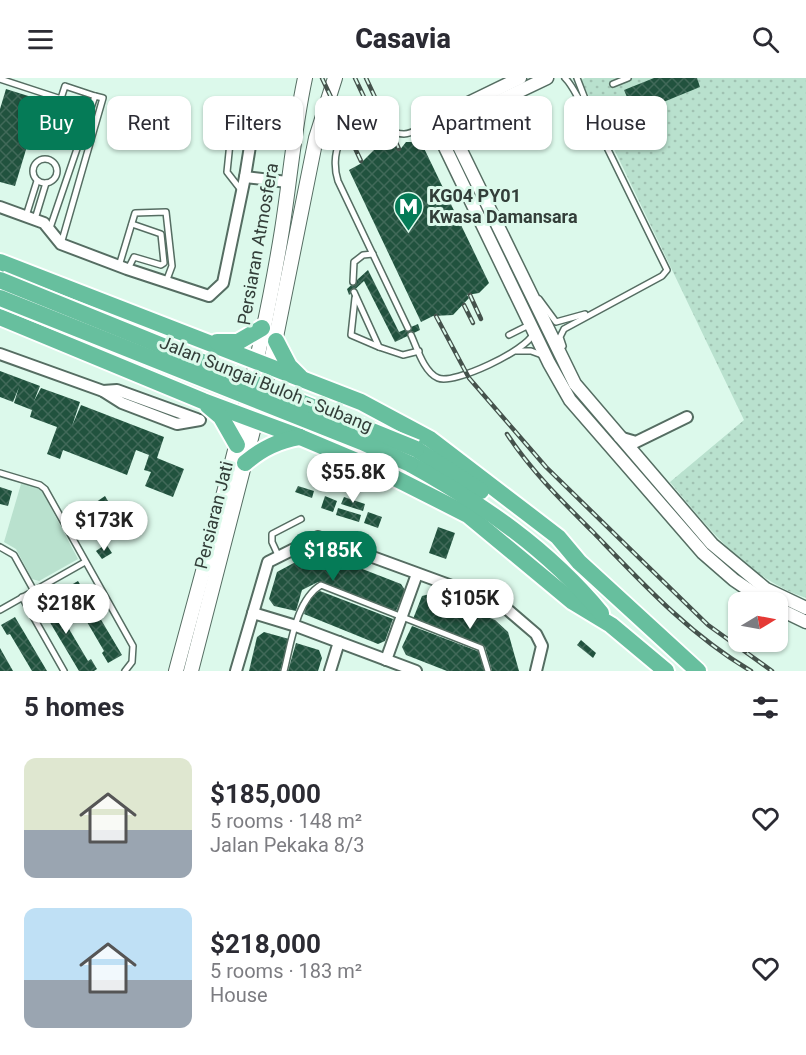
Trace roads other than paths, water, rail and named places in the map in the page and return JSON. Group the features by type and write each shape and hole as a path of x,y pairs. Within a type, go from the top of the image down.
{"highway":[{"name":"Jalan Sungai Buloh - Subang","path":"0,262 361,402 430,439 558,537 579,562"},
{"name":"Jalan Sungai Buloh - Subang","path":"0,280 416,449 456,473 579,562 698,671"},
{"name":"Jalan Sungai Buloh - Subang","path":"0,298 362,442 410,464 469,497 505,523 576,584 611,625"},
{"name":"Jalan Sungai Buloh - Subang","path":"0,317 185,394 300,437 383,472 468,515 573,602 611,625 666,671"},
{"path":"201,340 237,342 262,328"},
{"path":"245,463 268,446 300,437 291,420 290,404 295,393 308,381 289,366 276,341"},
{"path":"185,394 213,390 220,384 226,374 222,349"},
{"name":"Jalan Sungai Buloh - Subang","path":"203,401 221,417 237,445"}],"main road":[{"name":"Persiaran Atmosfera","path":"250,418 262,364 262,328 282,230 287,182 305,78"},
{"name":"Persiaran Atmosfera","path":"262,364 276,341 316,138 335,78"},
{"name":"Persiaran Jati","path":"176,671 237,445 250,418"},
{"name":"Persiaran Jati","path":"191,671 245,463 250,418"}],"street":[{"path":"483,96 520,78"},
{"path":"509,96 547,78"},
{"path":"0,207 31,218 50,228 54,237 62,244 123,268 209,296 223,283 250,150"},
{"path":"446,150 549,363 570,400 703,553 752,592"},
{"path":"461,150 568,373 619,437 712,544 766,589 806,608"},
{"path":"245,177 287,182"},
{"path":"0,354 104,391 122,403 177,424 200,420 117,390 104,391"},
{"path":"619,437 636,442 687,417"},
{"path":"636,442 638,458"},
{"path":"236,671 268,562 318,537 501,604 536,634 542,646 536,671"},
{"path":"386,660 417,574"},
{"path":"253,613 296,626 416,671"},
{"path":"788,613 806,622"},
{"path":"330,671 339,642"}],"lane":[{"path":"565,78 577,96"},
{"path":"577,78 584,96"},
{"path":"613,84 628,78"},
{"path":"0,79 52,96"},
{"path":"62,96 65,86 103,98 95,126"},
{"path":"408,328 336,174 334,157 340,140 353,129 375,127 405,134 411,131"},
{"path":"50,228 77,150"},
{"path":"62,244 88,150"},
{"path":"229,150 227,172 242,192"},
{"path":"568,373 570,362 561,343 561,332 590,313 662,276 667,270 608,150"},
{"path":"31,218 37,181 33,173 34,165 41,159 49,159 56,164 58,172 54,180 46,183 37,181"},
{"path":"31,218 46,183"},
{"path":"123,268 135,213 166,212 172,266 166,283"},
{"path":"123,268 134,257 161,265 164,263 161,234 132,224"},
{"path":"353,282 354,262 363,255 373,254"},
{"path":"530,293 538,298 556,322 590,313"},
{"path":"380,348 355,294 351,335 380,348 403,355 419,351"},
{"path":"411,335 430,372 446,380 458,377 516,351 532,338 532,327 509,335"},
{"path":"516,351 537,353 549,363"},
{"path":"0,473 40,485 45,489 133,646 132,662 125,671"},
{"path":"278,555 272,543 272,534 301,519"},
{"path":"0,547 14,555 34,591"},
{"path":"0,609 86,562"},
{"path":"284,671 296,626 309,592 321,585 481,648 488,671"},
{"path":"22,597 64,671"}],"railway":[{"path":"322,78 361,161"},
{"path":"355,78 363,96"},
{"path":"366,78 374,96"},
{"path":"470,295 481,319"},
{"path":"464,305 473,323"},
{"path":"436,316 469,378 546,467 708,625 772,671"},
{"path":"507,434 548,486 649,590 687,625 751,671"}],"place":[{"name":"KG04 PY01 Kwasa Damansara","path":"408,232"}]}
